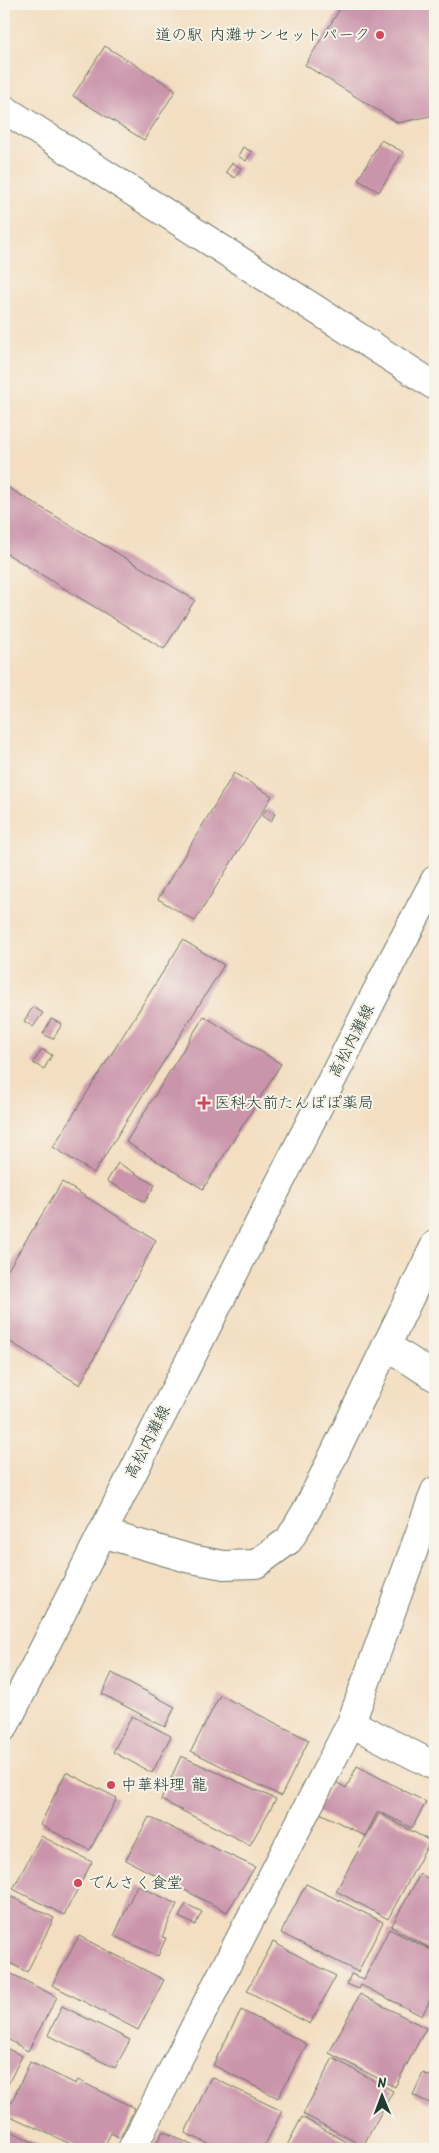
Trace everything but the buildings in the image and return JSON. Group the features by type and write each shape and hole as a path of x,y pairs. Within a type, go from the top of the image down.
{"street":[{"path":"4,109 435,386"},
{"name":"高松内灘線","path":"4,1727 392,961 435,880"},
{"path":"102,1533 199,1561 224,1566 256,1564 289,1540 308,1508 435,1245"},
{"path":"386,1345 435,1377"},
{"path":"132,2149 351,1723 435,1490"},
{"path":"351,1723 435,1766"}],"place":[{"name":"道の駅 内灘サンセットパーク","path":"380,35"},
{"name":"医科大前たんぽぽ薬局","path":"204,1103"},
{"name":"中華料理 龍","path":"111,1785"},
{"name":"でんさく食堂","path":"78,1883"}]}
